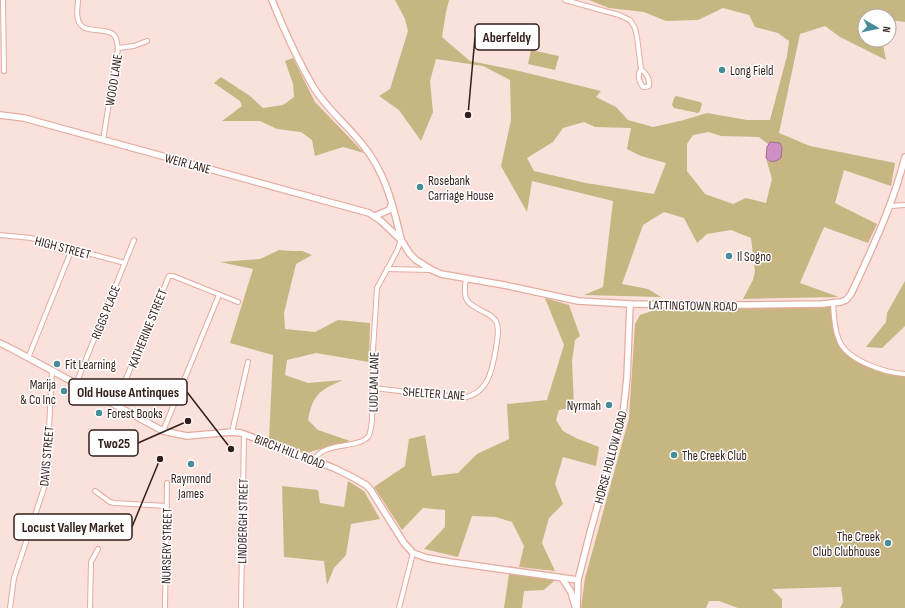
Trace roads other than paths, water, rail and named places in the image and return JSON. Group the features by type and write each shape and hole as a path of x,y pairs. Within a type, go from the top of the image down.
{"street":[{"path":"3,0 2,47 4,71"},
{"name":"WOOD LANE","path":"78,0 77,18 79,23 87,29 106,31 113,34 116,38 118,48 103,140"},
{"path":"272,0 298,57 315,88 332,111 363,144 371,155 386,184 401,240"},
{"path":"565,0 619,15 630,20 635,28 637,36 641,69"},
{"path":"118,48 134,46 147,40"},
{"name":"WEIR LANE","path":"0,114 24,118 352,208 375,216 401,240"},
{"name":"LATTINGTOWN ROAD","path":"401,240 413,257 432,270 441,274 578,301 630,304 833,304 846,300 851,294 890,206 905,157"},
{"path":"375,216 389,210 392,204"},
{"path":"890,206 905,205"},
{"name":"HIGH STREET","path":"0,235 31,238 125,263"},
{"name":"RIGGS PLACE","path":"76,384 134,240"},
{"name":"LUDLAM LANE","path":"314,460 320,453 326,450 363,440 368,437 370,432 372,422 376,295 379,282 397,251 401,240"},
{"path":"28,358 72,249"},
{"path":"387,269 432,270"},
{"name":"KATHERINE STREET","path":"115,406 168,277 173,276 219,294"},
{"name":"SHELTER LANE","path":"373,388 463,398 475,394 482,388 488,380 493,368 498,327 493,317 471,305 467,300 464,290 466,278"},
{"path":"163,432 219,294 238,302"},
{"name":"HORSE HOLLOW ROAD","path":"576,608 578,580 623,414 627,378 630,304"},
{"path":"833,304 835,329 839,342 844,350 878,368 896,374 905,374"},
{"name":"BIRCH HILL ROAD","path":"0,343 52,370 163,432 187,436 232,432 244,434 348,474 366,485 404,543 413,553"},
{"path":"232,432 248,362"},
{"name":"DAVIS STREET","path":"10,608 14,578 45,485 52,370"},
{"name":"LINDBERGH STREET","path":"241,608 244,434"},
{"name":"NURSERY STREET","path":"165,608 167,483"},
{"path":"95,491 110,502 114,503 167,506"},
{"path":"90,608 91,562 98,549"},
{"path":"399,608 413,553 427,558 578,580"},
{"path":"562,578 571,592 576,608"}],"place":[{"name":"Long Field","path":"722,70"},
{"name":"Aberfeldy","path":"468,115"},
{"name":"Rosebank Carriage House","path":"420,187"},
{"name":"Il Sogno","path":"729,256"},
{"name":"Fit Learning","path":"57,364"},
{"name":"Marija & Co Inc","path":"64,391"},
{"name":"Nyrmah","path":"609,405"},
{"name":"Forest Books","path":"99,413"},
{"name":"Two25","path":"188,421"},
{"name":"Old House Antinques","path":"231,449"},
{"name":"The Creek Club","path":"674,455"},
{"name":"Locust Valley Market","path":"160,459"},
{"name":"Raymond James","path":"191,464"},
{"name":"The Creek Club Clubhouse","path":"888,543"}]}
